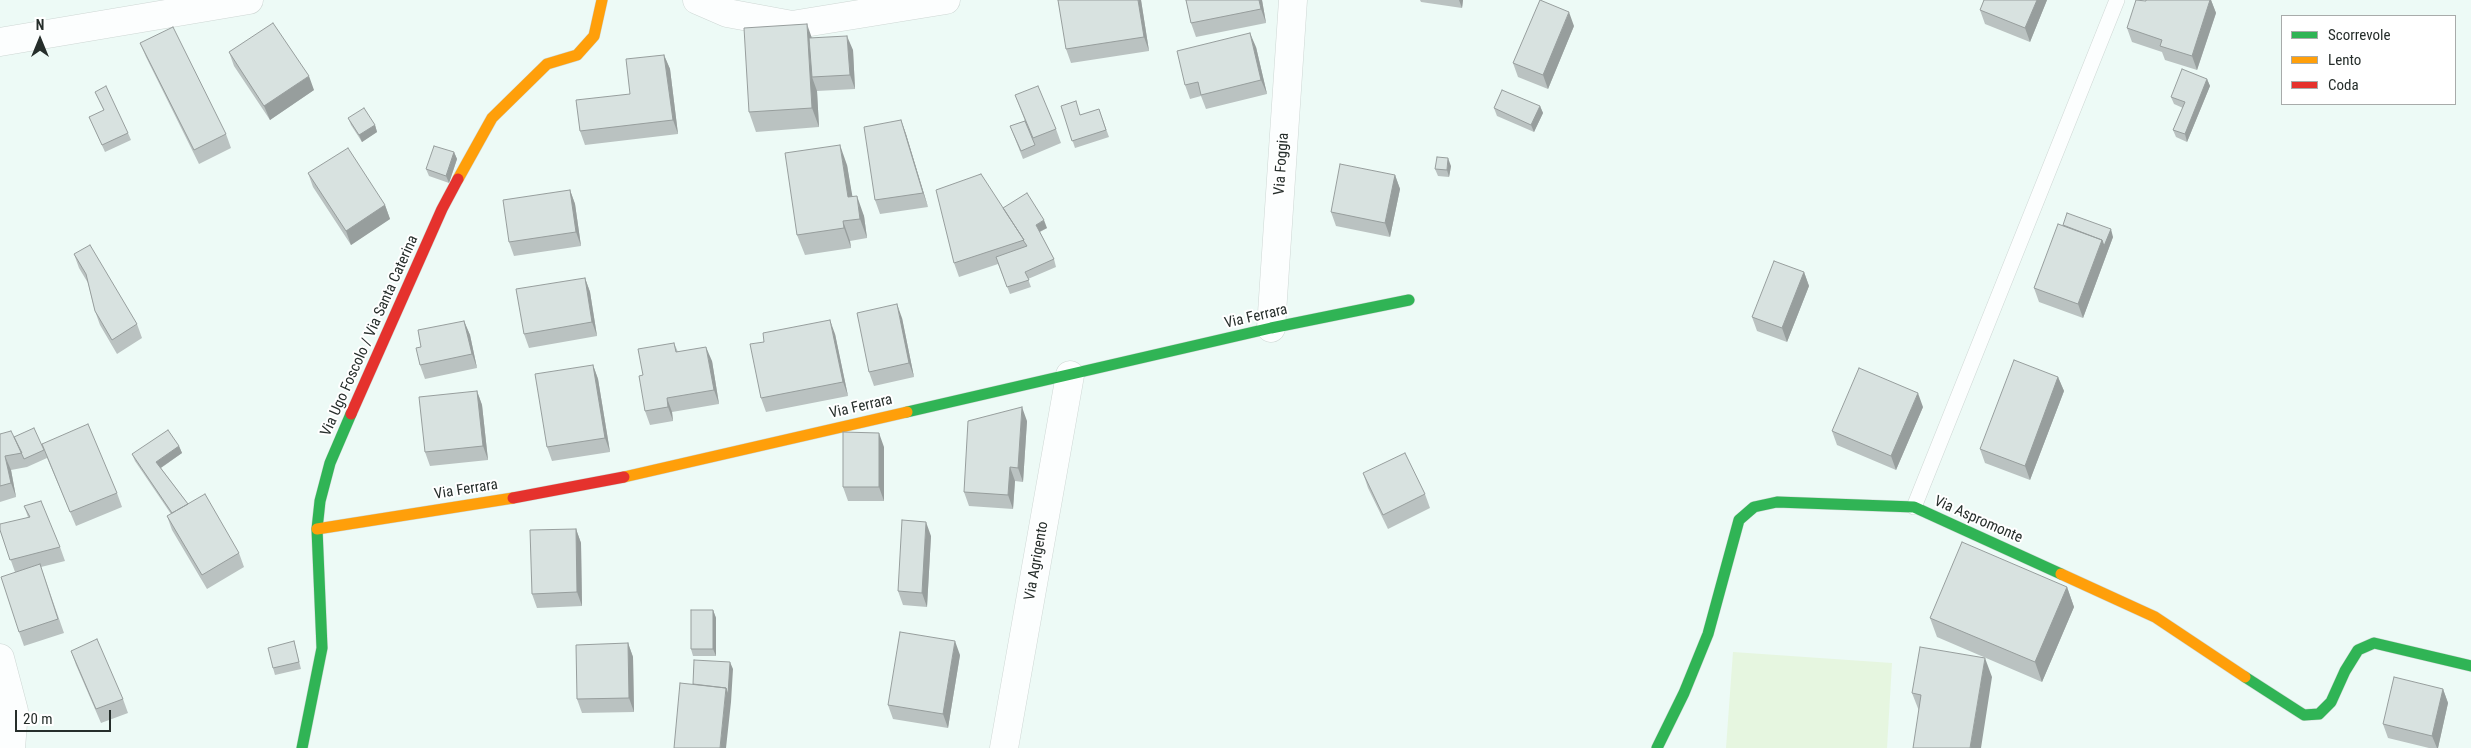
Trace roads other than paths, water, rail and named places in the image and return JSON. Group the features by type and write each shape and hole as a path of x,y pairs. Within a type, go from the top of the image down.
{"street":[{"path":"0,42 249,0"},
{"name":"Via Ugo Foscolo / Via Santa Caterina","path":"302,748 322,648 317,529 320,501 330,464 442,209 492,118 547,64 576,55 594,36 602,0"},
{"path":"697,0 727,13 792,25 946,0"},
{"name":"Via Foggia","path":"1271,328 1293,0"},
{"name":"Via Ferrara","path":"317,529 586,486 1271,328 1409,300"},
{"name":"Via Agrigento","path":"1004,748 1070,375"},
{"name":"Via Aspromonte","path":"1657,748 1684,694 1708,634 1739,520 1754,507 1777,502 1914,507 2155,617 2304,715 2319,714 2331,702 2345,670 2358,650 2374,643 2471,666"},
{"path":"0,658 14,710 12,748"}],"lane":[{"path":"1914,507 2117,0"}]}
